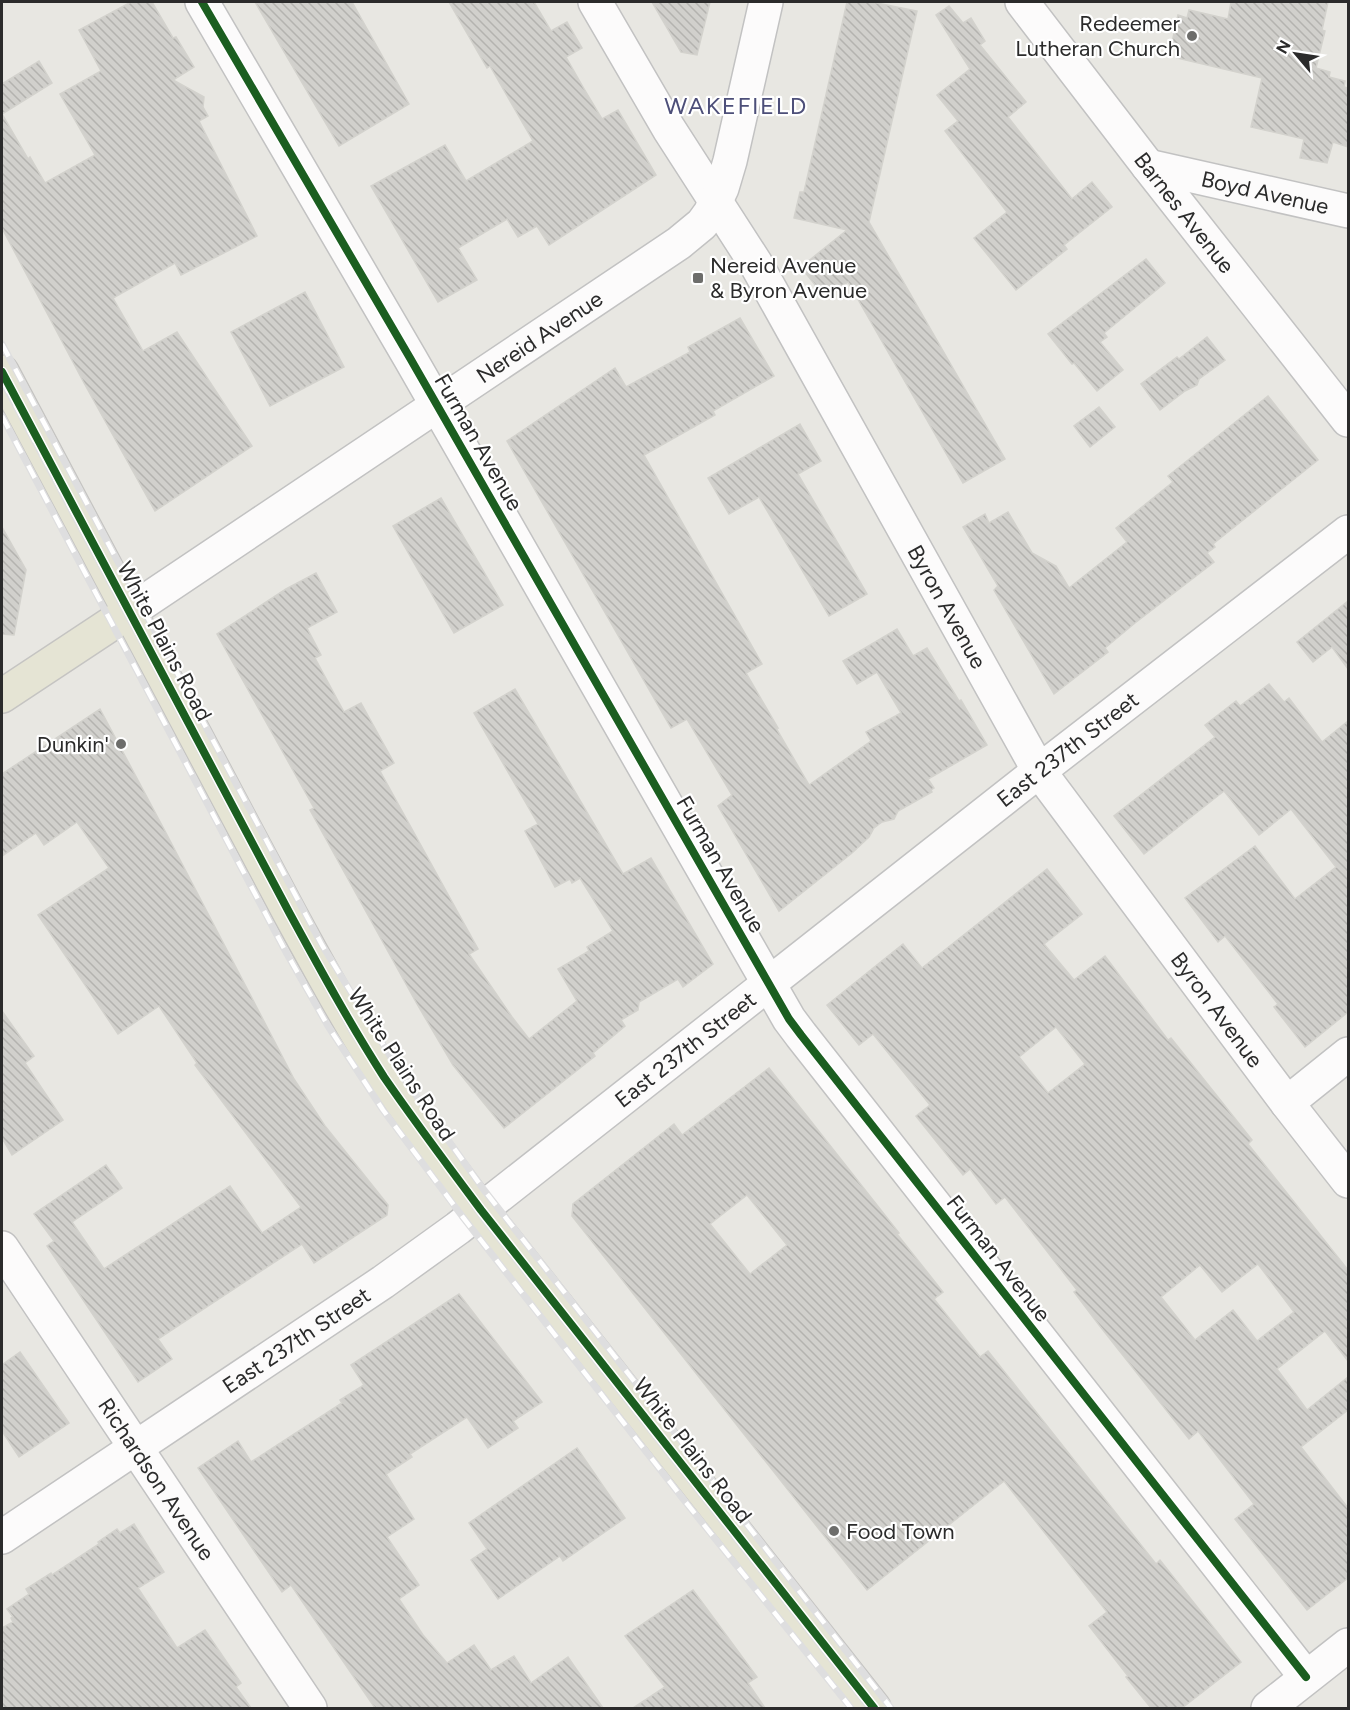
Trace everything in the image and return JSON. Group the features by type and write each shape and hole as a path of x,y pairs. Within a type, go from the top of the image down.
{"main road":[{"name":"White Plains Road","path":"2,372 267,872 343,1009 383,1075 481,1210 874,1708"},
{"name":"Nereid Avenue","path":"2,696 129,612"}],"street":[{"name":"Furman Avenue","path":"202,2 769,985 801,1035 1306,1677"},
{"name":"Byron Avenue","path":"595,2 669,129 762,274 1039,771 1348,1181"},
{"name":"Nereid Avenue","path":"129,612 679,243 702,224 717,201 730,161 766,2"},
{"name":"Barnes Avenue","path":"1022,2 1348,420"},
{"name":"Boyd Avenue","path":"1148,166 1348,211"},
{"name":"East 237th Street","path":"2,1537 383,1282 481,1210 1039,771 1341,545"},
{"path":"1287,1103 1348,1054"},
{"name":"Richardson Avenue","path":"2,1248 310,1708"},
{"path":"1268,1708 1348,1645"}],"building":[{"path":"131,2 152,2 173,38 176,37 194,67 173,80 204,97 203,107 208,116 199,121 257,236 181,275 175,263 113,298 143,351 177,332 252,446 155,511 2,228 2,114 45,183 95,155 60,94 101,71 79,30"},
{"path":"255,2 352,2 409,104 339,146"},
{"path":"449,2 534,2 551,31 567,22 582,48 566,57 583,87 602,119 618,110 656,175 549,245 537,226 518,237 507,219 458,248 477,280 438,302 371,186 445,145 466,181 533,141 490,66 487,68"},
{"path":"652,2 710,2 697,55 681,52"},
{"path":"847,2 872,2 917,11 869,222 1005,459 963,483 848,282 824,296 801,267 847,230 794,218 800,192 804,192"},
{"path":"1231,2 1328,2 1322,30 1325,31 1316,68 1330,72 1329,77 1345,81 1344,87 1348,88 1348,147 1333,142 1327,163 1300,158 1304,139 1251,127 1262,78 1177,58 1179,49 1171,47 1178,15 1187,18 1189,10 1228,19"},
{"path":"949,6 963,23 971,18 985,41 980,45 1026,102 1008,117 1072,199 1092,182 1112,207 1064,245 1067,249 1016,290 974,238 1007,212 945,131 958,121 937,95 970,69 936,15"},
{"path":"39,61 52,83 2,114 2,84"},
{"path":"1146,259 1165,283 1104,333 1107,337 1100,342 1123,370 1097,391 1048,334"},
{"path":"305,292 344,367 270,406 231,332"},
{"path":"740,318 774,376 713,411 715,415 644,455 762,664 746,673 778,728 776,728 809,785 871,741 866,732 901,713 877,672 857,684 843,661 897,629 913,656 927,648 987,745 928,779 934,788 932,792 898,811 894,819 882,822 874,828 869,837 852,853 779,911 718,806 732,795 687,719 671,728 507,441 615,368 626,387 690,352 688,347"},
{"path":"1207,337 1225,360 1199,379 1197,385 1160,410 1141,384"},
{"path":"1268,396 1318,460 1213,544 1215,547 1207,553 1214,562 1135,623 1105,648 1108,652 1054,694 994,590 998,586 963,527 985,514 989,523 1008,512 1032,553 1056,566 1069,588 1127,542 1116,528 1173,482 1168,476"},
{"path":"1099,407 1115,427 1090,447 1074,426"},
{"path":"800,424 821,461 798,474 867,594 829,616 759,497 729,514 708,478"},
{"path":"441,498 503,605 454,633 393,526"},
{"path":"2,527 26,570 14,635 2,634"},
{"path":"316,573 337,612 307,628 321,655 315,658 344,712 361,703 394,763 380,771 478,949 469,954 529,1039 577,1001 558,969 589,951 587,947 613,931 580,878 572,883 570,879 555,887 525,831 538,824 474,713 515,689 623,874 651,858 713,964 683,987 678,979 639,1002 638,1010 621,1020 625,1026 593,1053 595,1056 504,1128 453,1065 417,1004 310,810 314,808 217,634 286,589"},
{"path":"1348,601 1348,669 1332,647 1313,662 1297,642"},
{"path":"1269,684 1284,702 1289,698 1322,742 1348,721 1348,1012 1305,1047 1274,1007 1278,1004 1225,936 1218,942 1185,898 1255,846 1295,899 1336,867 1291,809 1259,835 1224,791 1144,854 1114,816 1215,737 1205,725 1236,701 1240,706"},
{"path":"100,709 294,1079 325,1126 388,1205 387,1215 314,1263 302,1244 158,1339 172,1359 138,1382 47,1246 54,1241 34,1214 106,1165 122,1188 72,1222 104,1269 230,1186 262,1233 301,1207 195,1065 197,1063 159,1006 118,1034 38,915 109,868 77,822 44,845 36,833 2,856 2,774"},
{"path":"1047,869 1082,914 1044,944 1074,980 1105,956 1168,1040 1171,1038 1252,1140 1248,1144 1348,1270 1348,1361 1325,1331 1277,1369 1307,1410 1348,1377 1348,1410 1301,1447 1348,1508 1348,1578 1307,1610 1235,1519 1254,1504 1198,1431 1189,1439 1099,1325 1074,1292 1077,1290 1005,1197 996,1204 970,1169 963,1175 916,1116 930,1105 873,1034 859,1045 827,1005 903,944 922,968","holes":["1056,1027 1085,1064 1048,1093 1019,1057","1258,1264 1294,1312 1257,1341 1233,1310 1195,1340 1161,1297 1200,1265 1222,1292"]},
{"path":"2,1011 34,1056 25,1063 63,1120 12,1155 2,1138"},
{"path":"769,1068 943,1292 934,1299 980,1357 988,1351 1156,1564 1160,1560 1241,1662 1182,1708 1151,1708 1089,1626 1107,1612 1004,1481 867,1590 572,1216 573,1204 674,1124 682,1135","holes":["747,1195 787,1245 750,1274 710,1224"]},
{"path":"459,1294 542,1402 513,1421 518,1428 488,1448 467,1417 410,1454 412,1457 386,1474 414,1519 387,1537 419,1585 399,1599 423,1635 447,1663 474,1645 491,1670 514,1656 531,1683 568,1657 603,1708 375,1708 291,1585 282,1592 198,1468 238,1441 251,1462 342,1403 340,1400 364,1385 351,1365"},
{"path":"20,1352 69,1423 19,1457 2,1431 2,1365"},
{"path":"577,1448 625,1518 563,1561 560,1556 498,1599 471,1560 487,1549 469,1523"},
{"path":"134,1524 164,1572 138,1588 177,1648 205,1630 241,1683 236,1687 251,1708 2,1708 2,1628 13,1622 11,1618 13,1617 7,1609 29,1594 26,1589 51,1573 52,1575 99,1544 98,1542 117,1529 120,1533"},
{"path":"693,1590 757,1677 748,1683 765,1708 633,1708 665,1687 625,1636"}],"railway":[{"path":"2,344 322,945 405,1080 484,1190 891,1708"},
{"path":"2,380 353,1033 481,1215 870,1708"},
{"path":"2,416 287,954 328,1026 383,1110 462,1216 684,1500 851,1708"}],"cycle path":[{"path":"202,2 410,358 789,1019 1306,1677"},
{"path":"2,372 290,914 347,1017 384,1077 481,1210 874,1708"}],"place":[{"name":"Redeemer Lutheran Church","path":"1192,36"},
{"name":"Nereid Avenue & Byron Avenue","path":"698,278"},
{"name":"Dunkin'","path":"121,744"},
{"name":"Food Town","path":"834,1531"}],"district":[{"name":"WAKEFIELD","path":"736,106"}]}
